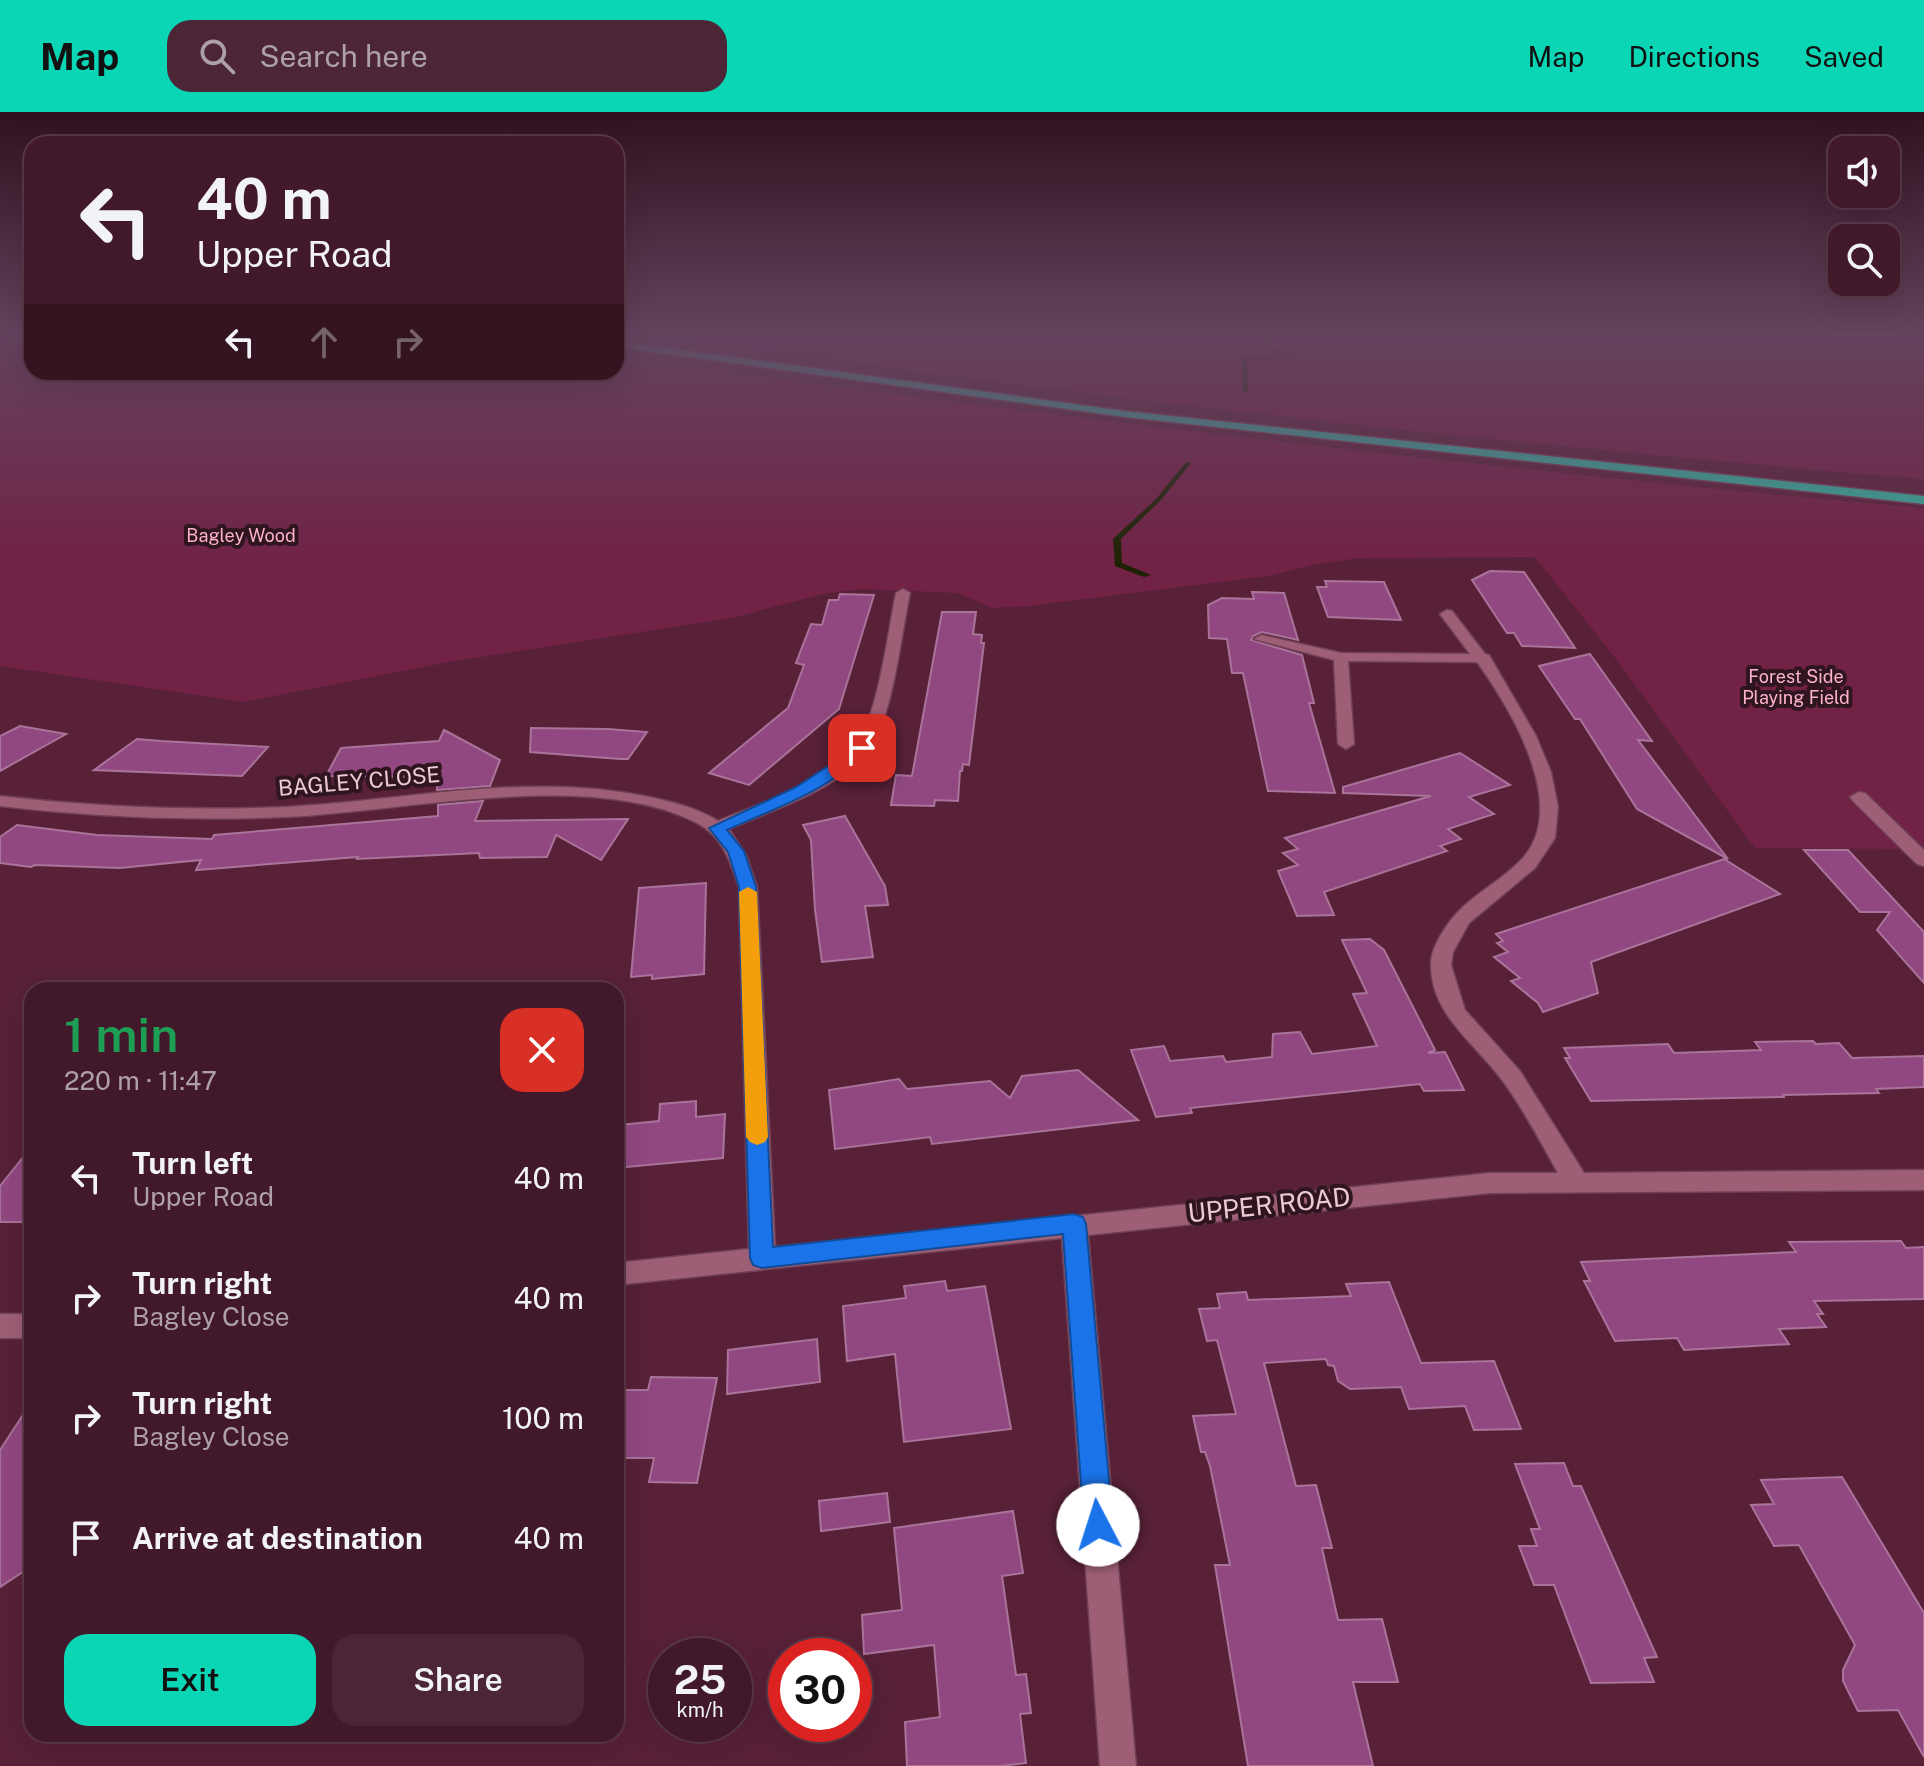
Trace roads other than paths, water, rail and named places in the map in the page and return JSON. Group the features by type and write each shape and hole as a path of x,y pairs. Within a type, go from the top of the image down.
{"highway":[{"path":"1111,412 1924,500"},
{"path":"1194,412 1924,489"}],"street":[{"path":"762,1258 748,887 736,851 717,828 802,790 862,748 873,726 903,593"},
{"path":"1447,614 1484,658 1525,730 1548,788 1550,824 1543,843 1530,863 1484,897 1454,925 1440,962 1455,1012 1503,1065 1576,1181"},
{"path":"1261,639 1341,657 1484,658"},
{"path":"1341,657 1346,744"},
{"name":"BAGLEY CLOSE","path":"0,801 77,811 287,812 495,793 570,792 638,799 685,812 717,828"},
{"path":"1859,797 1924,860"},
{"name":"UPPER ROAD","path":"624,1273 1490,1183 1924,1180"},
{"path":"1074,1224 1118,1766"},
{"path":"0,1326 24,1326"}],"waterway":[{"path":"1147,575 1118,564 1117,539 1159,499 1188,463"}],"park label":[{"name":"Bagley Wood","path":"241,536"},
{"name":"Forest Side Playing Field","path":"1796,687"}]}
